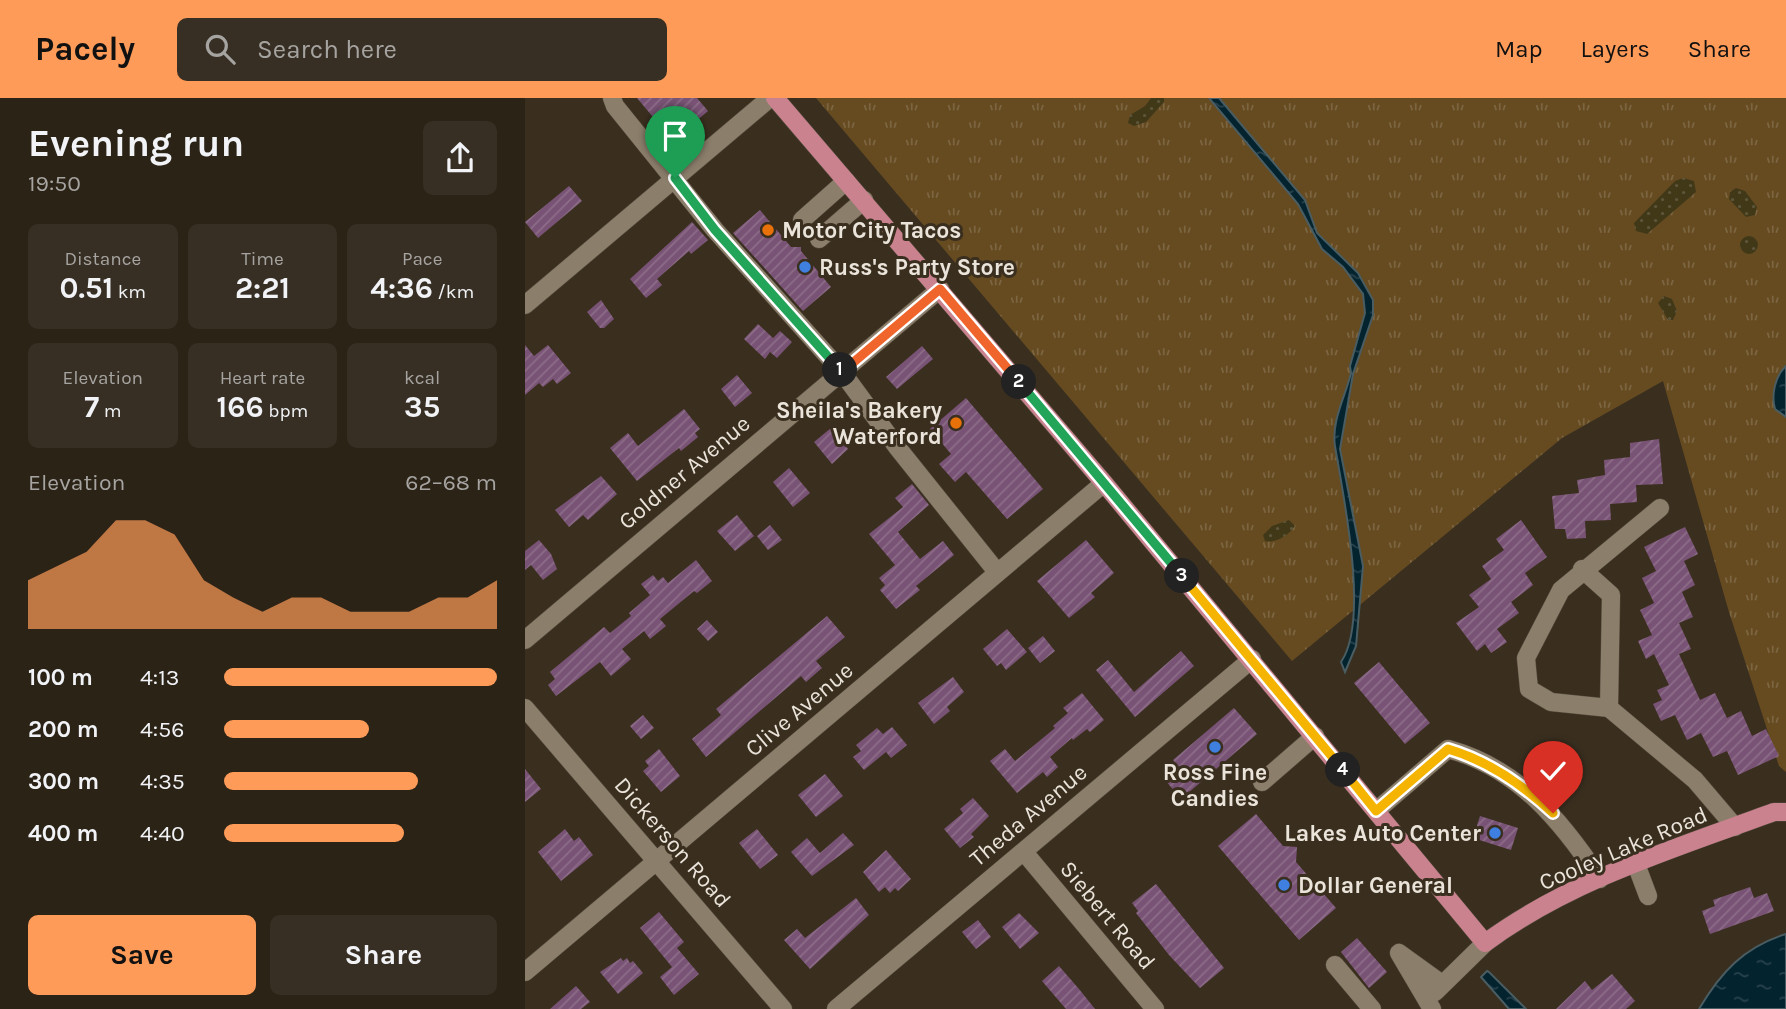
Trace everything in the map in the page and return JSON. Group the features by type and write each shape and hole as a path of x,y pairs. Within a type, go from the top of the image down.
{"main road":[{"path":"772,98 940,289 1104,483 1485,943"},
{"name":"Cooley Lake Road","path":"1485,943 1519,920 1600,879 1774,812 1786,812"}],"street":[{"path":"612,98 615,106 715,230 842,372 897,447 997,572"},
{"path":"525,305 772,98"},
{"path":"802,220 846,181"},
{"path":"819,239 864,201"},
{"name":"Goldner Avenue","path":"525,640 940,289"},
{"name":"Clive Avenue","path":"525,972 1104,483"},
{"path":"1660,508 1582,569 1561,590 1526,658 1529,689 1551,702 1609,708 1695,780 1735,827"},
{"path":"1582,569 1611,595 1609,708"},
{"name":"Theda Avenue","path":"836,1009 1252,659"},
{"name":"Dickerson Road","path":"525,708 783,1009"},
{"path":"1262,782 1315,736"},
{"path":"1376,811 1448,749 1474,757 1521,786 1553,813 1600,879"},
{"name":"Siebert Road","path":"1024,852 1155,1009"},
{"path":"1636,864 1649,896"},
{"path":"1442,984 1399,953 1426,1007 1442,984 1485,943"},
{"path":"1335,965 1372,1009"}],"green space":[{"path":"816,98 1786,98 1786,772 1779,766 1729,612 1663,381 1562,438 1292,661"}],"sand":[{"path":"1151,98 1164,98 1164,102 1146,122 1134,126 1128,123 1130,115 1145,106"},
{"path":"1683,178 1694,181 1696,192 1647,234 1636,231 1634,223 1675,181"},
{"path":"1736,188 1745,191 1757,207 1755,215 1746,217 1729,199 1730,192"},
{"path":"1745,236 1753,236 1758,245 1756,252 1745,254 1740,249 1740,241"},
{"path":"1664,296 1672,299 1677,311 1673,320 1668,320 1658,303"},
{"path":"1289,520 1295,526 1289,533 1277,540 1265,541 1263,535 1272,526"}],"water":[{"path":"1209,98 1219,98 1305,200 1317,233 1358,273 1373,300 1373,315 1353,374 1340,449 1363,566 1356,646 1345,672 1341,662 1349,643 1354,588 1348,525 1334,437 1365,313 1363,294 1343,267 1322,249 1298,204"},
{"path":"1786,366 1786,417 1775,409 1773,398 1777,380"},
{"path":"1786,934 1786,1009 1699,1009 1735,962 1758,946"},
{"path":"1487,971 1526,1009 1509,1009 1481,977"}],"building":[{"path":"637,98 697,98 708,111 673,141"},
{"path":"569,186 582,201 538,238 525,222"},
{"path":"760,210 791,247 801,247 801,251 831,287 803,311 733,233"},
{"path":"692,222 708,240 691,254 689,251 657,279 662,285 646,298 630,279"},
{"path":"601,300 614,319 604,328 600,328 587,312"},
{"path":"758,324 773,338 780,331 792,342 777,358 770,352 765,359 744,339"},
{"path":"525,345 534,356 548,345 571,373 557,384 553,379 543,387 539,383 525,395"},
{"path":"922,346 933,359 897,389 886,377"},
{"path":"737,375 752,393 735,407 721,389"},
{"path":"966,398 1043,489 1007,519 966,472 955,482 939,464 951,454 930,429"},
{"path":"684,409 700,429 695,433 698,437 681,451 679,448 637,481 610,448 628,433 638,446"},
{"path":"831,428 848,449 832,464 814,442"},
{"path":"1659,439 1663,484 1636,485 1637,502 1610,504 1611,520 1585,521 1586,538 1567,539 1565,529 1555,529 1552,496 1579,493 1577,480 1605,475 1604,460 1630,457 1630,443"},
{"path":"789,468 810,493 793,507 773,482"},
{"path":"601,476 617,494 588,520 583,515 569,527 555,510"},
{"path":"912,484 929,505 898,532 920,559 943,541 954,555 916,586 920,590 896,609 880,590 885,585 879,578 895,565 869,534 903,507 895,498"},
{"path":"737,515 754,536 735,551 717,531"},
{"path":"1521,520 1547,557 1525,573 1533,585 1511,602 1519,613 1497,629 1507,642 1491,653 1485,644 1477,651 1456,623 1479,607 1469,595 1491,579 1482,566 1504,550 1496,539"},
{"path":"770,525 782,540 768,550 757,536"},
{"path":"1685,527 1698,554 1684,561 1695,585 1682,592 1693,617 1679,623 1691,649 1679,654 1700,700 1715,693 1727,718 1741,711 1752,736 1766,729 1779,756 1738,775 1727,751 1713,757 1701,733 1687,740 1675,715 1661,721 1653,704 1662,700 1657,690 1669,685 1654,654 1646,659 1638,641 1652,635 1640,610 1654,603 1642,578 1656,571 1644,547"},
{"path":"539,540 551,554 557,569 543,580 531,565 525,570 525,551"},
{"path":"1086,540 1114,573 1091,593 1095,597 1069,618 1037,581"},
{"path":"696,560 712,581 697,593 694,591 660,619 666,626 650,639 644,631 622,649 631,659 611,676 600,662 556,696 548,685 555,679 550,672 604,627 610,633 631,616 629,613 650,595 641,584 653,575 658,581 663,577 668,583"},
{"path":"827,616 845,637 816,661 822,668 806,682 801,676 706,757 692,739 721,715 716,709"},
{"path":"707,620 718,632 708,641 697,629"},
{"path":"1007,629 1027,652 1006,670 1001,663 997,666 983,649"},
{"path":"1043,636 1055,651 1040,663 1028,648"},
{"path":"1181,651 1194,666 1135,717 1096,670 1108,660 1134,692"},
{"path":"1379,662 1430,723 1405,744 1354,683"},
{"path":"953,677 964,692 947,707 950,711 934,724 918,703"},
{"path":"1082,693 1104,720 1090,732 1087,729 1073,740 1072,738 1050,757 1058,767 1047,777 1043,772 1017,793 990,761 1005,749 1015,761 1055,728 1053,726 1068,713 1063,708"},
{"name":"Ross Fine Candies","path":"1234,708 1257,734 1181,799 1165,780 1179,767 1173,760"},
{"path":"643,715 654,728 641,739 630,726"},
{"path":"892,727 907,745 891,758 886,752 864,770 853,757 861,751 856,745 877,728 883,734"},
{"path":"659,749 680,776 661,792 643,771 649,766 645,761"},
{"path":"525,769 541,789 525,802"},
{"path":"825,774 843,796 816,817 798,795"},
{"path":"973,798 989,816 971,834 974,837 960,848 944,829 963,813 960,809"},
{"name":"Dollar General","path":"1256,814 1283,846 1297,847 1296,862 1336,908 1299,940 1218,846"},
{"name":"Lakes Auto Center","path":"1480,816 1518,828 1511,850 1473,838"},
{"path":"565,829 574,841 579,837 593,855 561,881 538,852"},
{"path":"757,829 778,855 760,869 739,843"},
{"path":"843,833 854,845 812,876 791,852 807,838 820,853"},
{"path":"886,850 911,879 898,891 895,888 890,893 885,887 879,892 863,872"},
{"path":"1156,884 1224,968 1200,988 1169,955 1136,913 1138,911 1132,903"},
{"path":"1750,887 1754,898 1767,893 1774,911 1710,934 1702,911 1715,906 1713,900"},
{"path":"856,898 869,915 810,969 784,940 797,929 805,938"},
{"path":"659,912 684,942 677,948 699,974 674,995 660,977 672,967 640,928"},
{"path":"1019,913 1039,933 1020,949 1002,927"},
{"path":"978,920 991,937 976,949 962,932"},
{"path":"1357,938 1387,972 1369,988 1341,952"},
{"path":"621,958 623,961 627,958 630,963 633,961 643,973 618,994 600,972"},
{"path":"1059,966 1095,1009 1066,1009 1042,981"},
{"path":"1612,974 1635,1001 1626,1009 1556,1009 1585,981 1592,990"},
{"path":"576,986 590,1002 581,1009 550,1009"}],"place":[{"name":"Motor City Tacos","path":"768,230"},
{"name":"Russ's Party Store","path":"805,267"},
{"name":"Sheila's Bakery Waterford","path":"956,423"},
{"name":"Ross Fine Candies","path":"1215,747"},
{"name":"Lakes Auto Center","path":"1495,833"},
{"name":"Dollar General","path":"1284,885"}],"route":[{"path":"675,178 715,230 842,372 940,289 1252,659 1376,811 1448,749 1474,757 1510,778 1553,813"}]}
